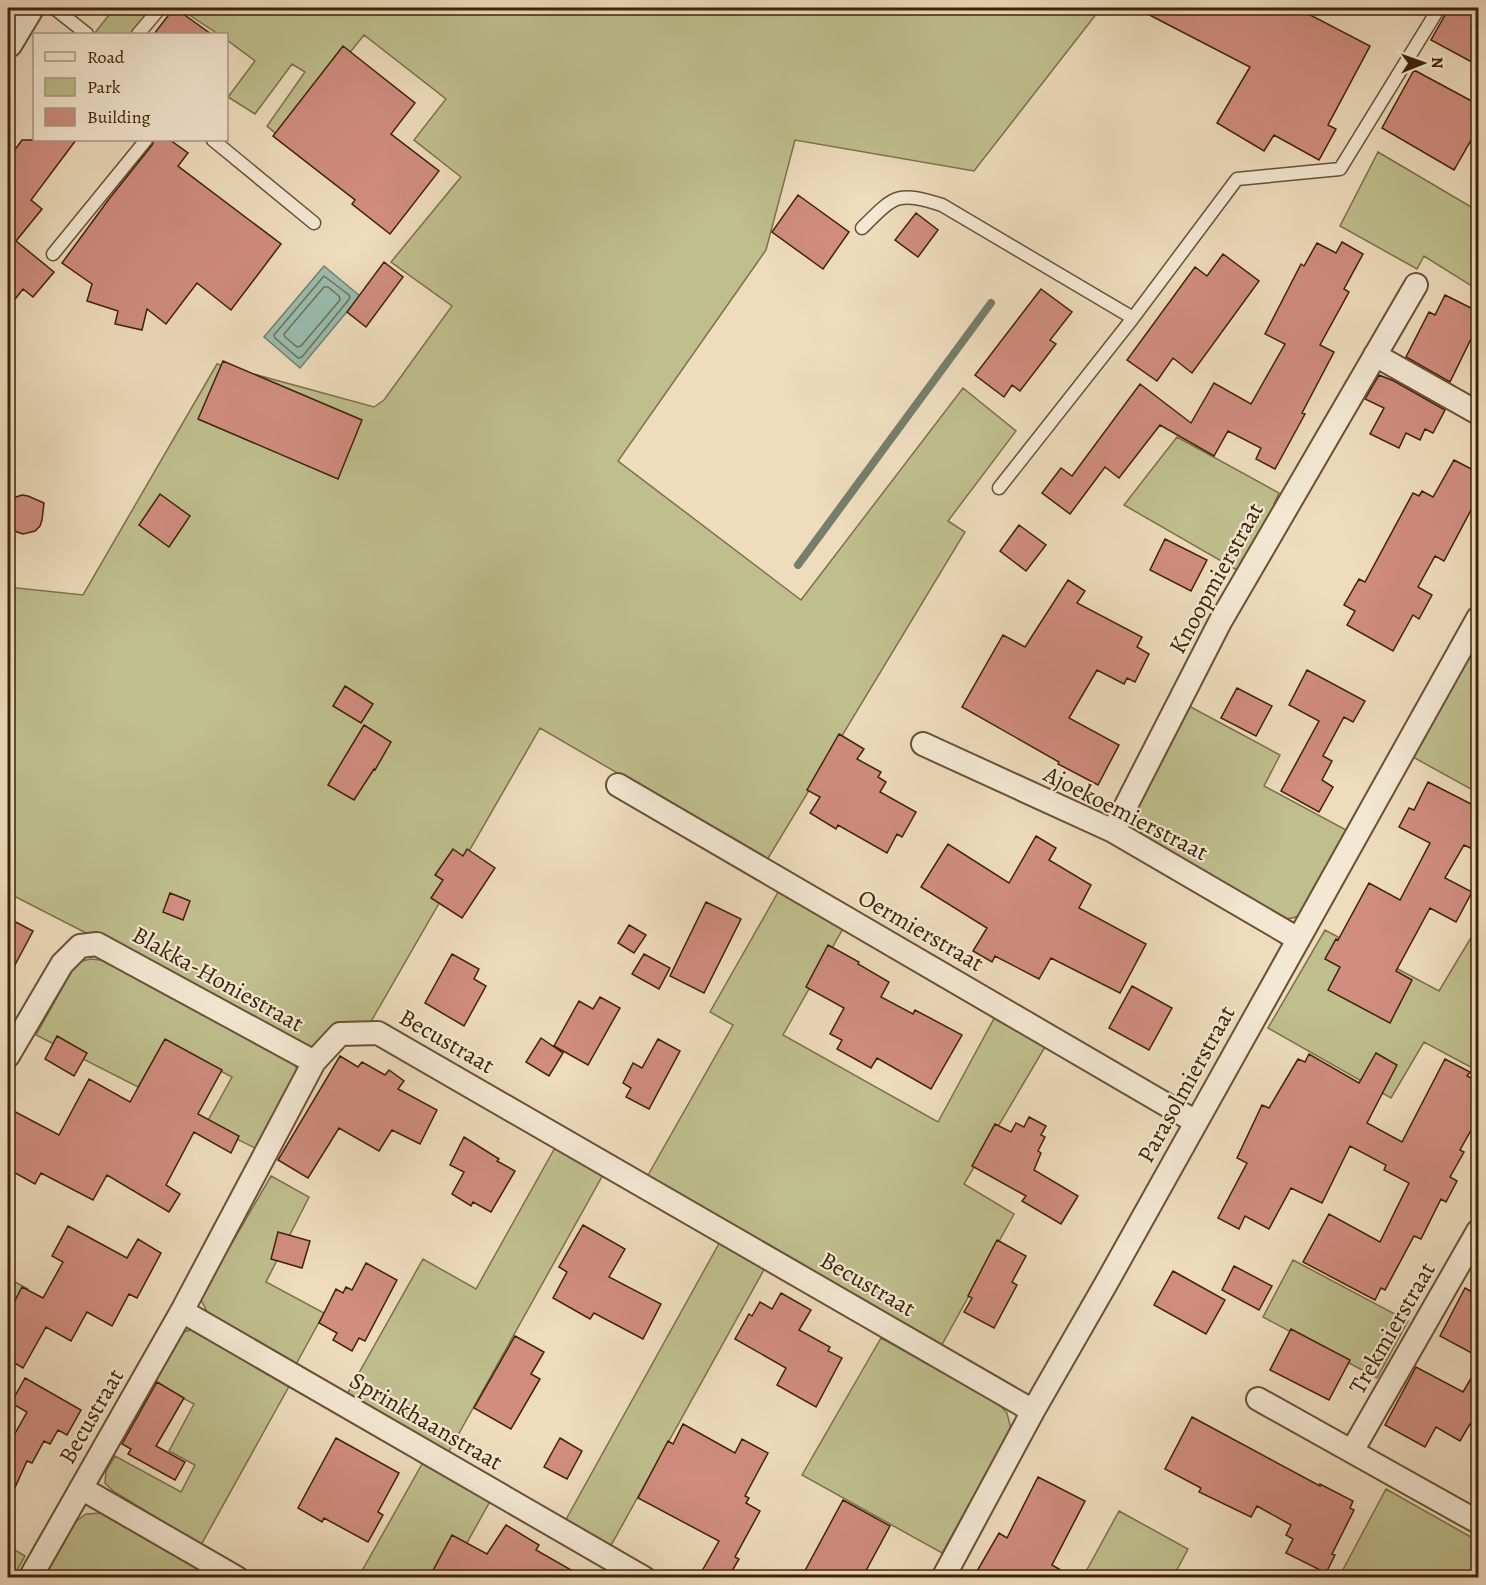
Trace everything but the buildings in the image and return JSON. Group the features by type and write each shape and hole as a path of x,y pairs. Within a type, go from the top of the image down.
{"street":[{"path":"8,44 29,8"},
{"name":"Knoopmierstraat","path":"1113,831 1220,622 1416,285"},
{"path":"1375,355 1479,413"},
{"name":"Parasolmierstraat","path":"943,1578 1033,1411 1479,618"},
{"name":"Ajoekoemierstraat","path":"923,744 1113,831 1298,939"},
{"name":"Oermierstraat","path":"618,785 1196,1122"},
{"name":"Blakka-Honiestraat","path":"8,1056 62,964 80,946 97,944 314,1062"},
{"name":"Becustraat","path":"30,1578 182,1311 314,1062 340,1034 378,1033 1033,1411"},
{"name":"Trekmierstraat","path":"1352,1451 1479,1231"},
{"name":"Sprinkhaanstraat","path":"182,1311 644,1578"},
{"path":"1258,1399 1479,1522"},
{"path":"81,1488 237,1578"}],"lane":[{"path":"54,8 86,33"},
{"path":"139,33 160,8"},
{"path":"999,488 1133,318 1238,179 1340,169 1439,8"},
{"path":"53,254 145,141"},
{"path":"214,141 314,223"},
{"path":"862,228 889,201 912,196 942,205 1133,318"}],"green space":[{"path":"98,8 165,8 145,33 95,33 109,15"},
{"path":"196,8 330,8 332,10 339,8 1101,8 974,171 795,140 766,250 618,461 801,600 963,388 1016,431 948,521 965,532 767,860 540,728 369,1025 313,1049 8,893 8,587 83,595 217,364 374,407 384,400 452,306 391,262 461,177 414,140 446,99 364,35 281,138 267,126 305,72 292,64 255,114 228,97 255,61 228,41 228,33 216,33 191,16"},
{"path":"1378,152 1478,211 1478,290 1424,256 1417,269 1340,226"},
{"path":"1177,437 1279,493 1274,504 1280,507 1242,573 1124,505"},
{"path":"1469,655 1478,660 1478,793 1413,757"},
{"path":"1187,705 1280,755 1264,786 1348,831 1302,914 1283,919 1151,843 1137,827 1134,805"},
{"path":"781,887 845,925 783,1035 938,1122 997,1013 1048,1042 964,1184 1014,1214 939,1350 647,1177 733,1025 710,1012"},
{"path":"1478,926 1478,1071 1424,1042 1391,1098 1268,1028 1325,930 1439,991"},
{"path":"91,959 110,961 290,1058 299,1078 257,1149 206,1124 232,1077 164,1041 138,1087 36,1035 77,962"},
{"path":"556,1146 604,1173 448,1453 346,1396 423,1259 476,1289"},
{"path":"271,1176 309,1197 266,1282 324,1313 294,1368 212,1321 200,1298"},
{"path":"721,1240 766,1266 609,1549 564,1523"},
{"path":"1293,1260 1408,1321 1377,1378 1263,1317"},
{"path":"8,1278 28,1289 8,1326"},
{"path":"194,1329 292,1381 201,1545 113,1491 105,1483 106,1471 115,1456 181,1492 195,1465 169,1451 194,1404 153,1382 183,1332"},
{"path":"881,1338 999,1404 1007,1413 1011,1429 942,1553 802,1475"},
{"path":"426,1457 493,1496 448,1577 358,1578"},
{"path":"1386,1489 1478,1541 1478,1577 1339,1577"},
{"path":"1119,1511 1188,1549 1173,1577 1083,1577"},
{"path":"101,1513 199,1570 195,1577 44,1577 75,1522 86,1514"},
{"path":"8,1546 25,1556 13,1577 8,1577"}],"water":[{"path":"324,266 360,296 300,368 264,337"}],"waterway":[{"path":"798,565 991,303"}]}
